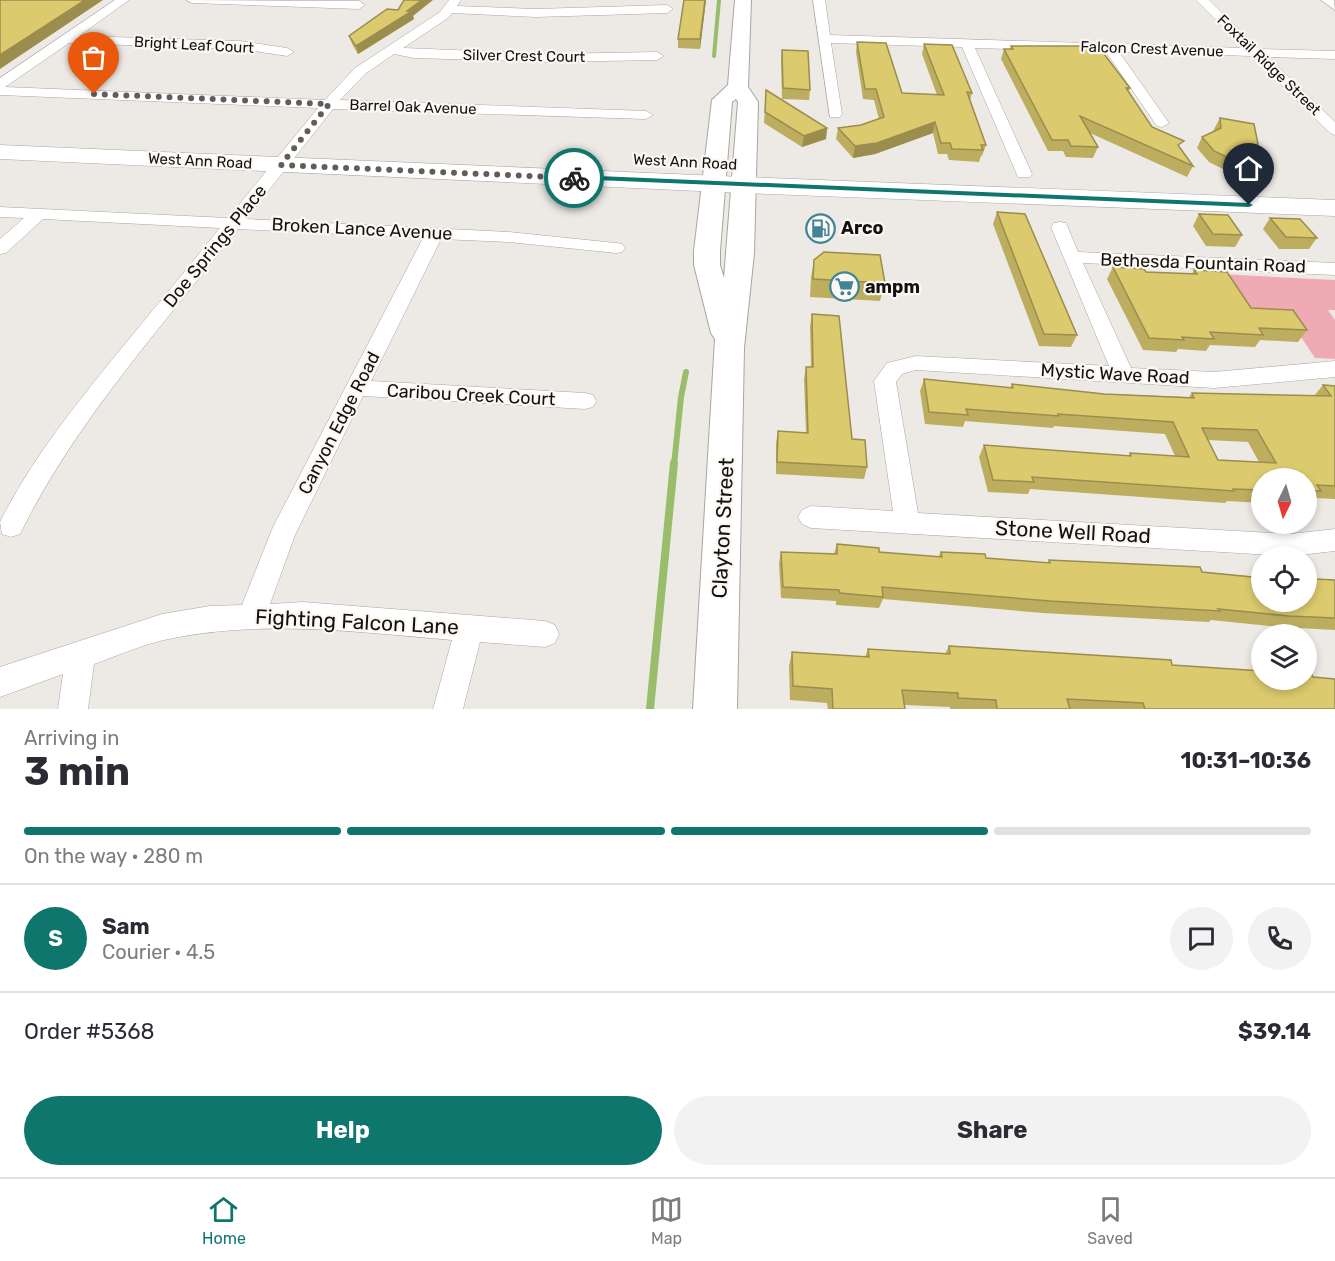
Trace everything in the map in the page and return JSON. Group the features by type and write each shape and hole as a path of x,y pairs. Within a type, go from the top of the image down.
{"main road":[{"name":"West Ann Road","path":"0,131 298,144 744,175 870,190 1335,208"},
{"name":"West Ann Road","path":"0,152 281,165 714,173"},
{"name":"West Ann Road","path":"744,175 1024,174 1335,186"},
{"path":"870,190 909,181 1015,182 1023,179 1024,174"},
{"path":"1206,204 1244,195 1335,198"}],"street":[{"path":"0,84 123,0"},
{"path":"192,0 359,5"},
{"name":"Clayton Street","path":"715,709 729,348 739,266 748,102 738,87 743,0"},
{"path":"819,0 835,114"},
{"name":"Foxtail Ridge Street","path":"1202,0 1335,130"},
{"path":"1328,0 1335,6"},
{"path":"453,4 667,9"},
{"name":"Doe Springs Place","path":"10,526 26,495 76,420 329,104 360,71 453,4"},
{"name":"Bright Leaf Court","path":"65,39 240,45 287,52"},
{"name":"Falcon Crest Avenue","path":"825,39 1335,55"},
{"path":"967,43 1024,174"},
{"path":"1110,48 1162,123"},
{"name":"Silver Crest Court","path":"390,50 414,54 551,58 657,56"},
{"name":"Clayton Street","path":"729,348 707,265 722,100 738,87"},
{"name":"Barrel Oak Avenue","path":"0,91 571,114 646,114"},
{"name":"Broken Lance Avenue","path":"0,212 509,237 616,248"},
{"path":"0,249 39,214"},
{"path":"1060,227 1123,374"},
{"name":"Canyon Edge Road","path":"251,617 282,535 435,233"},
{"name":"Bethesda Fountain Road","path":"1071,257 1335,269"},
{"path":"707,265 739,266"},
{"name":"Mystic Wave Road","path":"907,523 885,381 895,368 916,363 1214,380 1335,369"},
{"name":"Caribou Creek Court","path":"356,388 585,401"},
{"name":"Stone Well Road","path":"811,517 1290,545 1335,540"},
{"name":"Fighting Falcon Lane","path":"0,682 162,627 210,619 303,615 544,634"},
{"path":"448,709 470,628"},
{"path":"73,709 81,656"}],"shaded area":[{"path":"1219,274 1335,280 1335,310 1328,310 1335,320 1335,359 1315,358 1283,310 1242,308"}],"building":[{"path":"0,0 85,0 0,55"},
{"path":"404,0 422,0 407,11 412,11 356,46 349,36 387,9 398,10"},
{"path":"684,0 705,0 700,39 678,39"},
{"path":"857,42 886,43 902,93 944,95 924,44 952,45 972,93 967,92 986,145 981,145 983,150 952,149 950,143 941,143 935,122 877,143 855,146 838,128 861,125 884,117 876,89 865,89"},
{"path":"1011,46 1091,46 1093,50 1101,50 1130,88 1126,88 1152,127 1184,141 1178,145 1193,166 1080,116 1098,147 1071,146 1068,140 1052,140 1004,49 1013,49"},
{"path":"782,50 808,51 810,90 783,88"},
{"path":"766,90 827,128 804,136 765,112"},
{"path":"1220,118 1254,124 1258,144 1229,158 1214,151 1202,137 1221,128"},
{"path":"997,212 1025,214 1077,335 1044,334"},
{"path":"1199,214 1228,215 1242,235 1213,234"},
{"path":"1270,218 1300,219 1317,238 1286,237"},
{"path":"824,252 880,255 885,283 813,279 814,260"},
{"path":"1113,267 1144,269 1146,272 1197,274 1194,270 1227,272 1251,308 1293,310 1307,330 1259,328 1263,335 1210,332 1214,339 1149,338"},
{"path":"812,314 839,316 852,439 865,440 867,467 777,462 778,431 808,433 806,367 813,367"},
{"path":"924,379 1013,388 1012,384 1104,394 1194,398 1192,393 1331,396 1323,385 1335,386 1335,486 1317,485 1317,468 1251,468 1251,490 1233,489 1234,491 1032,477 1034,482 993,480 984,445 1131,456 1130,453 1189,457 1173,422 966,409 968,415 929,412","holes":["1202,428 1257,430 1276,463 1218,460"]},
{"path":"837,544 879,548 879,552 942,557 941,552 985,554 986,558 1050,563 1049,560 1200,567 1202,572 1251,577 1251,612 1317,612 1317,579 1335,580 1335,618 1289,616 1218,609 1220,611 1050,601 882,587 883,597 840,593 839,590 783,587 781,552 837,554"},
{"path":"949,646 1171,660 1172,665 1251,670 1251,690 1317,690 1317,677 1335,679 1335,709 1145,709 1143,703 1067,699 1070,709 997,709 996,700 958,698 958,693 902,690 905,709 833,709 832,689 793,686 792,652 869,657 868,649 950,654"}],"waterway":[{"path":"714,56 719,0"},
{"path":"674,465 686,372"},
{"path":"650,709 674,463"}],"way so far":[{"path":"94,94 329,104 281,165 574,178"}],"place":[{"name":"Arco","path":"820,228"},
{"name":"ampm","path":"844,287"}],"route":[{"path":"574,178 1249,205"}]}
